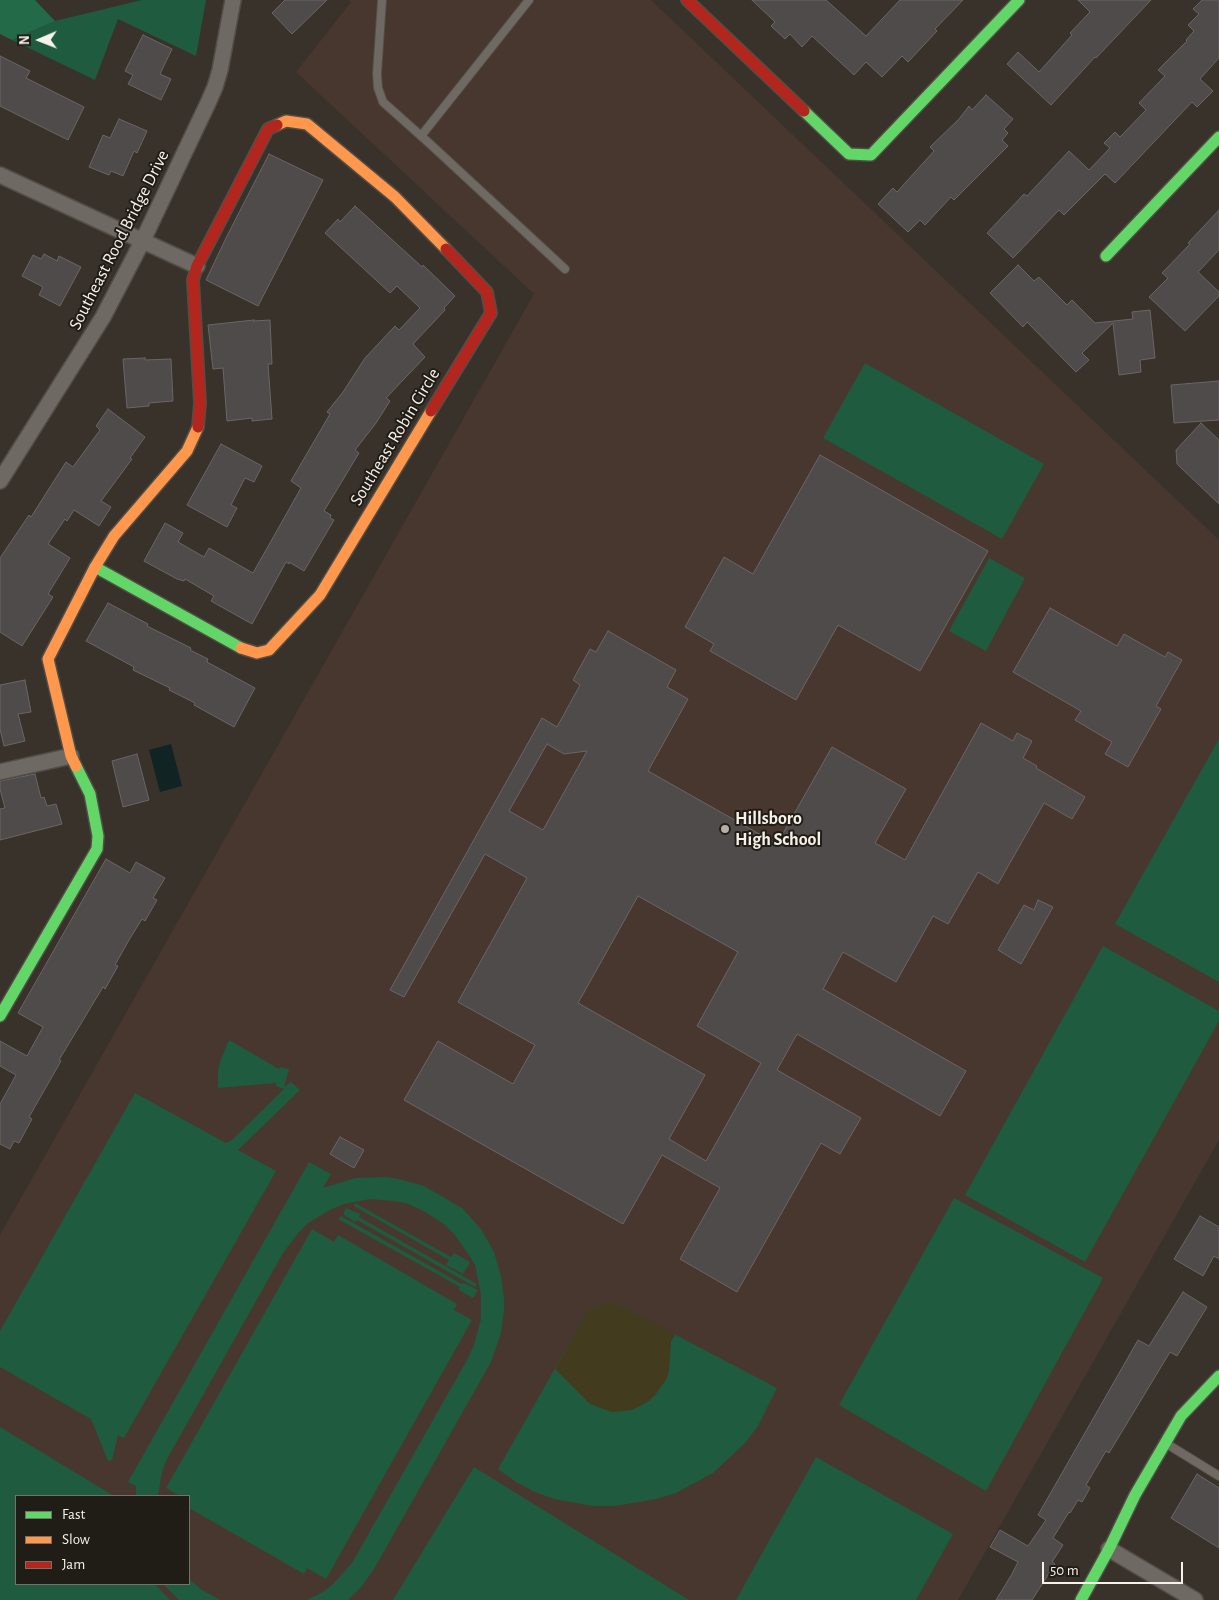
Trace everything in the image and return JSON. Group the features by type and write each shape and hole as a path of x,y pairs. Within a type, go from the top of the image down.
{"street":[{"name":"Southeast Rood Bridge Drive","path":"1,479 104,317 142,240 215,88 233,0"},
{"path":"687,0 849,154 871,155 1019,0"},
{"name":"Southeast Robin Circle","path":"95,567 243,649 257,653 269,650 320,595 491,313 487,292 395,197 307,124 286,121 268,129 196,266"},
{"path":"1106,256 1219,137"},
{"path":"0,175 196,266 193,280 200,404 198,430 187,451 114,536 95,567 48,659 71,756 90,794 98,836 97,848 0,1016"},
{"path":"0,772 71,756"},
{"path":"1081,1600 1109,1549 1135,1495 1181,1416 1219,1376"},
{"path":"1109,1549 1195,1600"}],"lane":[{"path":"382,0 378,88 383,102 565,269"},
{"path":"421,136 529,0"},
{"path":"1165,1443 1219,1476"}],"shaded area":[{"name":"Hillsboro High School","path":"349,0 651,0 1219,540 1219,1140 958,1600 0,1600 0,1235 534,294 296,72 351,2"},
{"path":"171,744 182,786 160,792 149,750"}],"green space":[{"path":"0,0 35,0 55,21 12,40 0,34"},
{"path":"142,0 206,0 196,56 118,19 95,80 12,40 55,21"},
{"path":"865,363 1044,464 1002,539 823,438"},
{"path":"989,558 1025,578 986,651 949,631"},
{"path":"1219,739 1219,982 1115,924"},
{"path":"1103,946 1219,1011 1219,1021 1085,1262 965,1195"},
{"path":"229,1040 279,1069 280,1067 289,1069 284,1087 291,1082 300,1090 238,1150 276,1171 124,1438 118,1435 112,1460 108,1461 91,1419 0,1367 0,1331 135,1093 226,1143 232,1140 284,1089 276,1086 276,1083 218,1088 218,1070"},
{"path":"309,1162 331,1174 323,1188 355,1178 386,1177 424,1186 462,1208 481,1229 494,1252 501,1276 504,1299 501,1333 491,1362 374,1569 361,1587 348,1600 307,1600 323,1592 333,1584 352,1563 467,1360 474,1345 481,1319 481,1295 475,1265 454,1234 444,1224 425,1212 406,1203 370,1199 344,1204 308,1223 283,1253 167,1459 162,1472 158,1495 136,1495 136,1486 128,1482"},
{"path":"954,1198 1103,1278 986,1491 839,1405"},
{"path":"355,1203 451,1257 454,1253 470,1262 463,1274 446,1265 449,1260 354,1206"},
{"path":"346,1208 360,1214 359,1217 477,1284 475,1287 357,1220 355,1222 343,1214"},
{"path":"341,1216 462,1284 464,1283 478,1290 473,1298 459,1290 460,1287 338,1219"},
{"path":"312,1229 334,1242 338,1235 457,1304 454,1310 472,1320 326,1579 307,1568 304,1574 190,1509 190,1495 178,1495 166,1488"},
{"path":"613,1302 777,1388 758,1426 745,1443 713,1473 676,1493 656,1499 615,1506 593,1506 554,1499 516,1482 498,1469 588,1310"},
{"path":"0,1427 112,1495 15,1495 15,1585 156,1585 170,1600 0,1600"},
{"path":"816,1457 953,1534 916,1600 736,1600"},
{"path":"474,1467 689,1600 393,1600"},
{"path":"190,1580 202,1590 220,1600 179,1600 164,1585 190,1585"}],"sand":[{"path":"613,1302 675,1334 671,1342 669,1371 666,1380 655,1395 649,1401 632,1410 612,1412 590,1404 555,1369 588,1310"}],"building":[{"path":"285,0 327,0 292,34 272,13"},
{"path":"752,0 826,0 866,36 900,0 963,0 935,29 937,31 908,62 902,56 882,77 866,62 854,75 812,36 802,47 790,34 785,39 771,26 775,22"},
{"path":"1078,0 1151,0 1051,105 1007,64 1018,52 1039,72 1072,35 1070,33 1090,12"},
{"path":"1202,0 1219,0 1219,58 1200,79 1213,91 1197,107 1192,102 1115,183 1105,174 1064,215 1059,210 1013,258 987,233 1024,194 1027,196 1069,151 1089,170 1110,148 1104,143 1115,132 1120,137 1146,110 1139,103 1165,76 1158,70 1187,41 1194,31 1188,25 1199,14 1193,9"},
{"path":"143,35 172,49 160,74 171,79 161,100 128,84 133,75 125,71"},
{"path":"0,56 30,71 26,78 84,107 68,140 0,106"},
{"path":"986,95 1013,119 1004,129 1008,133 1002,140 1008,146 954,200 951,197 925,225 920,220 908,232 878,204 893,188 897,192 934,151 930,147 959,119 969,106 972,110"},
{"path":"119,119 147,131 137,153 134,151 123,176 111,171 109,175 89,167 103,135 110,138"},
{"path":"269,154 323,180 258,306 206,280"},
{"path":"355,206 422,267 423,265 455,296 444,308 445,310 413,344 425,357 386,398 390,401 355,450 359,453 324,511 331,515 330,518 334,520 304,571 286,562 252,624 211,601 214,596 185,579 184,581 177,579 144,561 165,523 183,533 178,542 204,557 209,548 253,573 301,488 291,481 330,414 327,412 343,392 365,358 395,326 399,330 420,308 397,286 390,293 325,233 338,219 340,222"},
{"path":"1219,210 1219,250 1198,272 1219,292 1219,296 1185,331 1149,297 1168,278 1162,273"},
{"path":"44,254 57,261 59,256 81,267 60,306 39,295 43,287 22,276 33,255 41,259"},
{"path":"1018,265 1034,281 1039,277 1067,305 1072,300 1095,323 1133,319 1132,312 1150,310 1155,358 1140,360 1141,372 1119,375 1113,323 1082,353 1089,360 1076,372 1027,322 1023,327 990,293"},
{"path":"270,320 272,364 268,364 272,419 252,421 252,418 227,421 223,368 213,369 208,325"},
{"path":"145,358 145,360 171,359 173,401 149,403 149,406 127,408 123,359"},
{"path":"1219,381 1219,420 1174,423 1171,385"},
{"path":"108,409 145,437 130,458 132,459 101,501 111,507 99,526 74,510 67,521 65,519 48,544 70,558 48,594 53,597 22,646 0,632 0,558 29,515 31,517 66,462 73,467 100,430 96,426"},
{"path":"1201,423 1219,440 1219,504 1177,464 1176,450"},
{"path":"221,444 262,466 254,482 245,478 231,505 237,508 227,527 187,505"},
{"path":"820,455 988,551 920,671 838,625 796,700 710,651 714,644 685,627 724,557 753,574"},
{"path":"108,603 148,624 147,626 191,648 190,650 208,659 207,662 255,688 234,727 194,705 195,703 169,690 170,688 133,670 134,667 86,641"},
{"path":"1050,608 1117,646 1124,634 1165,657 1168,652 1182,660 1156,706 1161,709 1128,767 1105,754 1112,742 1075,720 1081,711 1013,672"},
{"path":"608,631 676,670 667,687 688,699 648,771 777,844 832,747 906,789 875,843 905,860 981,723 1013,741 1017,733 1032,741 1023,758 1037,766 1036,768 1085,797 1072,819 1044,803 998,884 978,872 948,924 933,916 896,982 843,952 823,989 966,1071 940,1116 797,1034 777,1070 861,1118 840,1154 821,1143 737,1292 680,1259 720,1188 662,1155 623,1224 404,1100 438,1041 513,1084 535,1045 458,1002 527,878 485,854 404,997 390,990 542,718 557,727 580,685 573,680 590,649 596,652","holes":["547,744 564,754 587,751 543,830 509,811","638,896 738,952 697,1026 761,1063 706,1161 669,1139 705,1075 578,1003"]},
{"path":"25,680 31,712 18,714 25,741 4,746 0,729 0,685"},
{"path":"137,754 149,800 123,807 112,761"},
{"path":"35,774 41,798 44,797 47,806 56,804 62,824 0,840 0,809 5,808 0,781"},
{"path":"106,859 130,873 136,862 165,878 153,898 157,900 145,921 142,919 129,940 115,965 118,966 105,989 103,987 59,1060 61,1061 29,1117 32,1119 19,1143 14,1141 10,1149 0,1144 0,1104 16,1075 0,1066 0,1041 27,1056 43,1027 18,1013"},
{"path":"1038,900 1053,907 1021,964 998,950 1024,905 1034,910"},
{"path":"340,1137 364,1150 354,1168 330,1154"},
{"path":"1200,1216 1219,1227 1219,1259 1214,1256 1203,1276 1174,1259"},
{"path":"1183,1292 1207,1307 1177,1356 1170,1352 1109,1453 1106,1451 1086,1485 1090,1488 1082,1502 1078,1500 1053,1538 1063,1545 1052,1562 1055,1564 1032,1600 996,1600 1018,1562 990,1547 1000,1530 1028,1546 1046,1520 1038,1515 1138,1340 1149,1346"},
{"path":"1197,1474 1219,1488 1219,1548 1171,1518"}],"traffic: fast":[{"path":"804,111 849,154 871,155 1019,0"},
{"path":"1106,256 1219,137"},
{"path":"95,567 241,648"},
{"path":"0,1016 97,849 98,836 90,794 76,766"},
{"path":"1081,1600 1109,1549 1135,1495 1181,1416 1219,1376"}],"traffic: slow":[{"path":"277,125 286,121 307,124 395,197 446,249"},
{"path":"241,648 257,653 269,650 320,595 431,411"},
{"path":"76,766 71,756 48,659 95,567 114,536 187,451 198,427"}],"traffic: jam":[{"path":"687,0 804,111"},
{"path":"198,427 200,403 193,280 197,266 268,129 277,125"},
{"path":"431,411 491,313 487,292 446,249"}],"place":[{"name":"Hillsboro High School","path":"725,829"}]}
